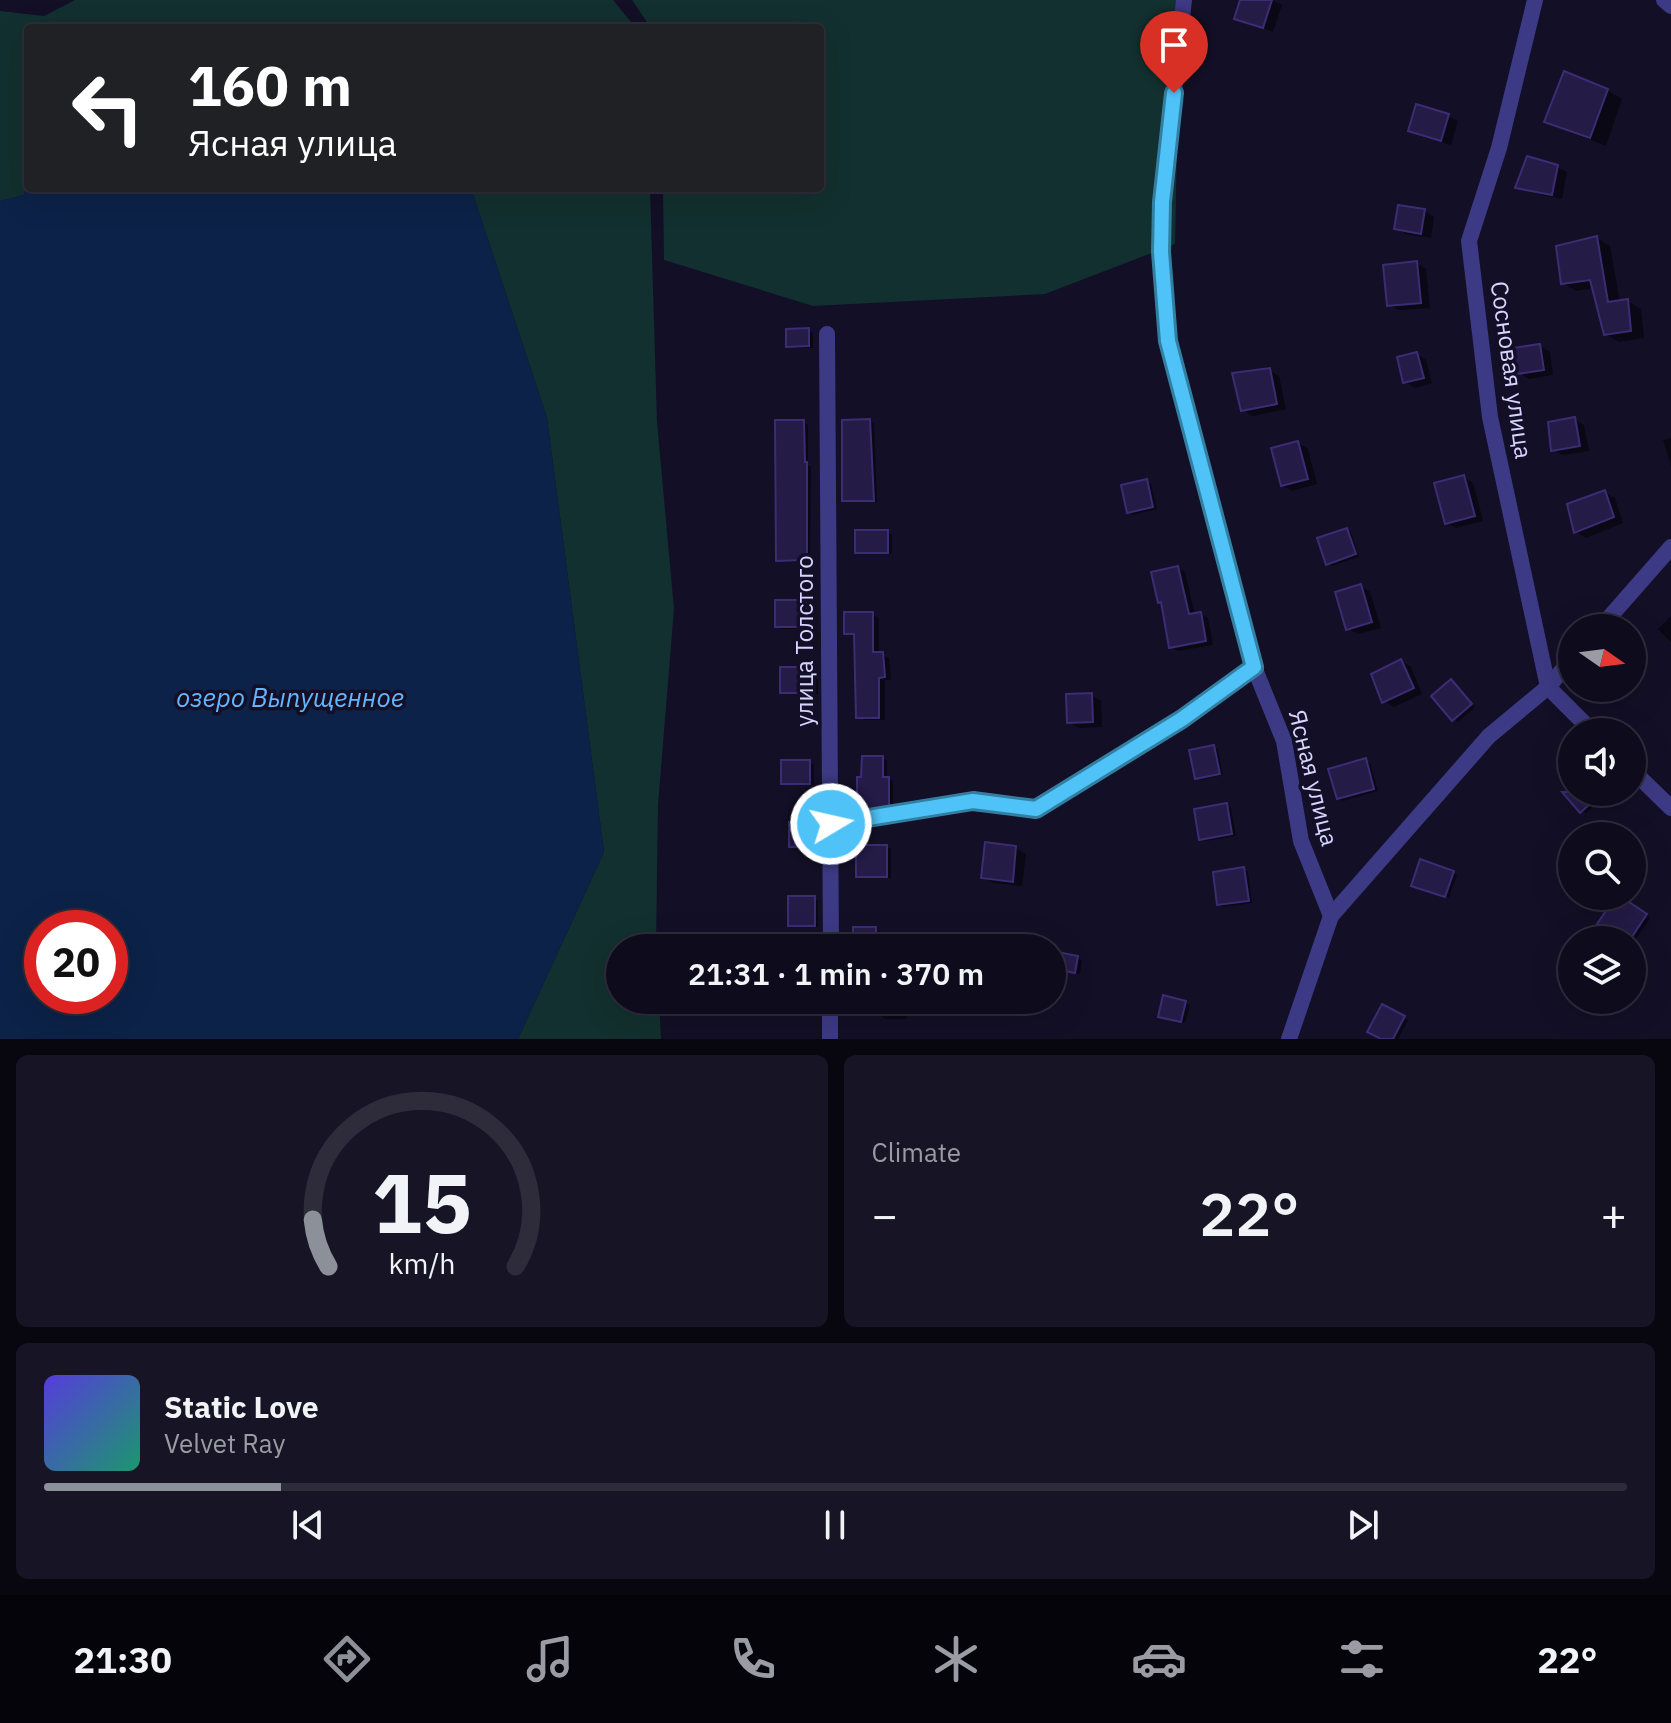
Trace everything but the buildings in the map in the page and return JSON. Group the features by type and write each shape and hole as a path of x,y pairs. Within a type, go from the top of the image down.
{"street":[{"name":"Ясная улица","path":"1184,0 1162,202 1161,252 1168,341 1254,667 1284,741 1301,841 1331,916"},
{"name":"Сосновая улица","path":"1535,0 1499,148 1469,241 1490,417 1548,687"},
{"path":"1664,0 1671,6"},
{"name":"улица Толстого","path":"827,334 831,934"},
{"path":"1612,614 1671,547"},
{"path":"1289,1039 1331,916 1489,736 1558,675"},
{"path":"1548,687 1579,718"},
{"path":"1646,784 1671,808"},
{"path":"830,1014 830,1039"}],"lane":[{"path":"831,824 973,801 1036,809 1182,719 1254,667"}],"green space":[{"path":"75,0 613,0 633,24 24,24 25,192 24,195 0,201 0,11 44,16"},
{"path":"632,0 1180,0 1175,244 1045,294 813,306 664,260 663,192 824,192 824,24 648,24"},
{"path":"472,192 650,192 657,422 674,609 658,805 656,934 606,934 606,1014 660,1014 661,1039 518,1039 604,852 547,418"}],"water":[{"name":"озеро Выпущенное","path":"25,192 472,192 547,418 604,852 518,1039 0,1039 0,201 24,195"}],"route":[{"path":"831,824 973,801 1036,809 1182,719 1254,667 1168,341 1163,302 1162,202 1174,93"}]}
